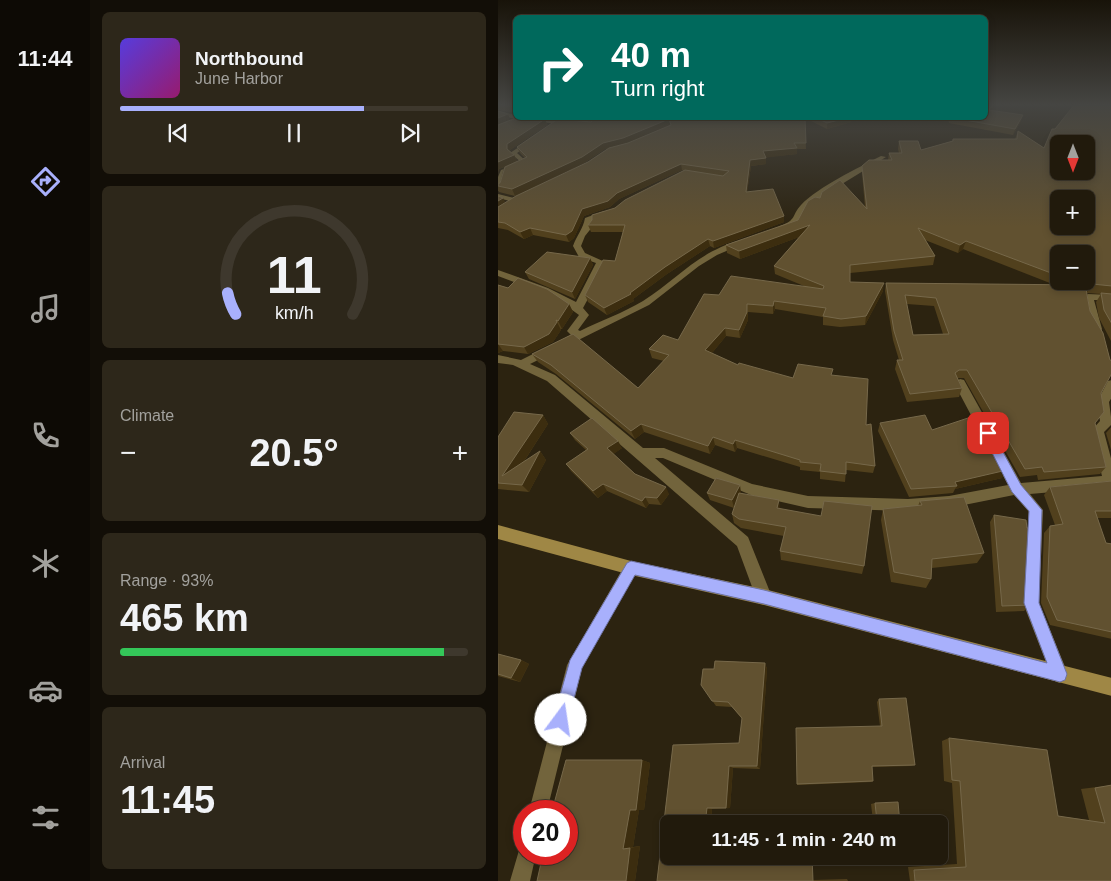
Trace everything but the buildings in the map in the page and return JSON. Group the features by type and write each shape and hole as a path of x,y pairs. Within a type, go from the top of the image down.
{"main road":[{"path":"498,532 631,568 764,597 1112,687"}],"street":[{"path":"776,231 794,224 804,207 834,185 883,156"},
{"path":"579,306 583,293 600,269 601,262 582,255 577,246 581,236 589,226 588,220 614,211"},
{"path":"522,364 646,303 696,264 714,253 750,240"},
{"path":"498,273 528,283 579,306 584,315 572,331 578,335"},
{"path":"1104,341 1092,319 1088,297 1112,298"},
{"path":"498,359 522,364 551,378 743,542 764,597"},
{"path":"960,382 1017,489 1036,510 1031,603 1060,674"},
{"path":"640,453 664,453 751,489 808,502 908,505 949,502 1017,489 1110,482 1097,431 1106,423 1103,402 1112,384"}],"lane":[{"path":"498,189 504,171 525,163 513,153 525,145"},
{"path":"498,196 516,200"},
{"path":"498,212 524,196"},
{"path":"541,800 575,665 631,568"},
{"path":"520,881 524,865"}],"route":[{"path":"561,720 575,665 631,568 764,597 1060,674 1031,603 1036,510 1017,489 988,433"}]}
